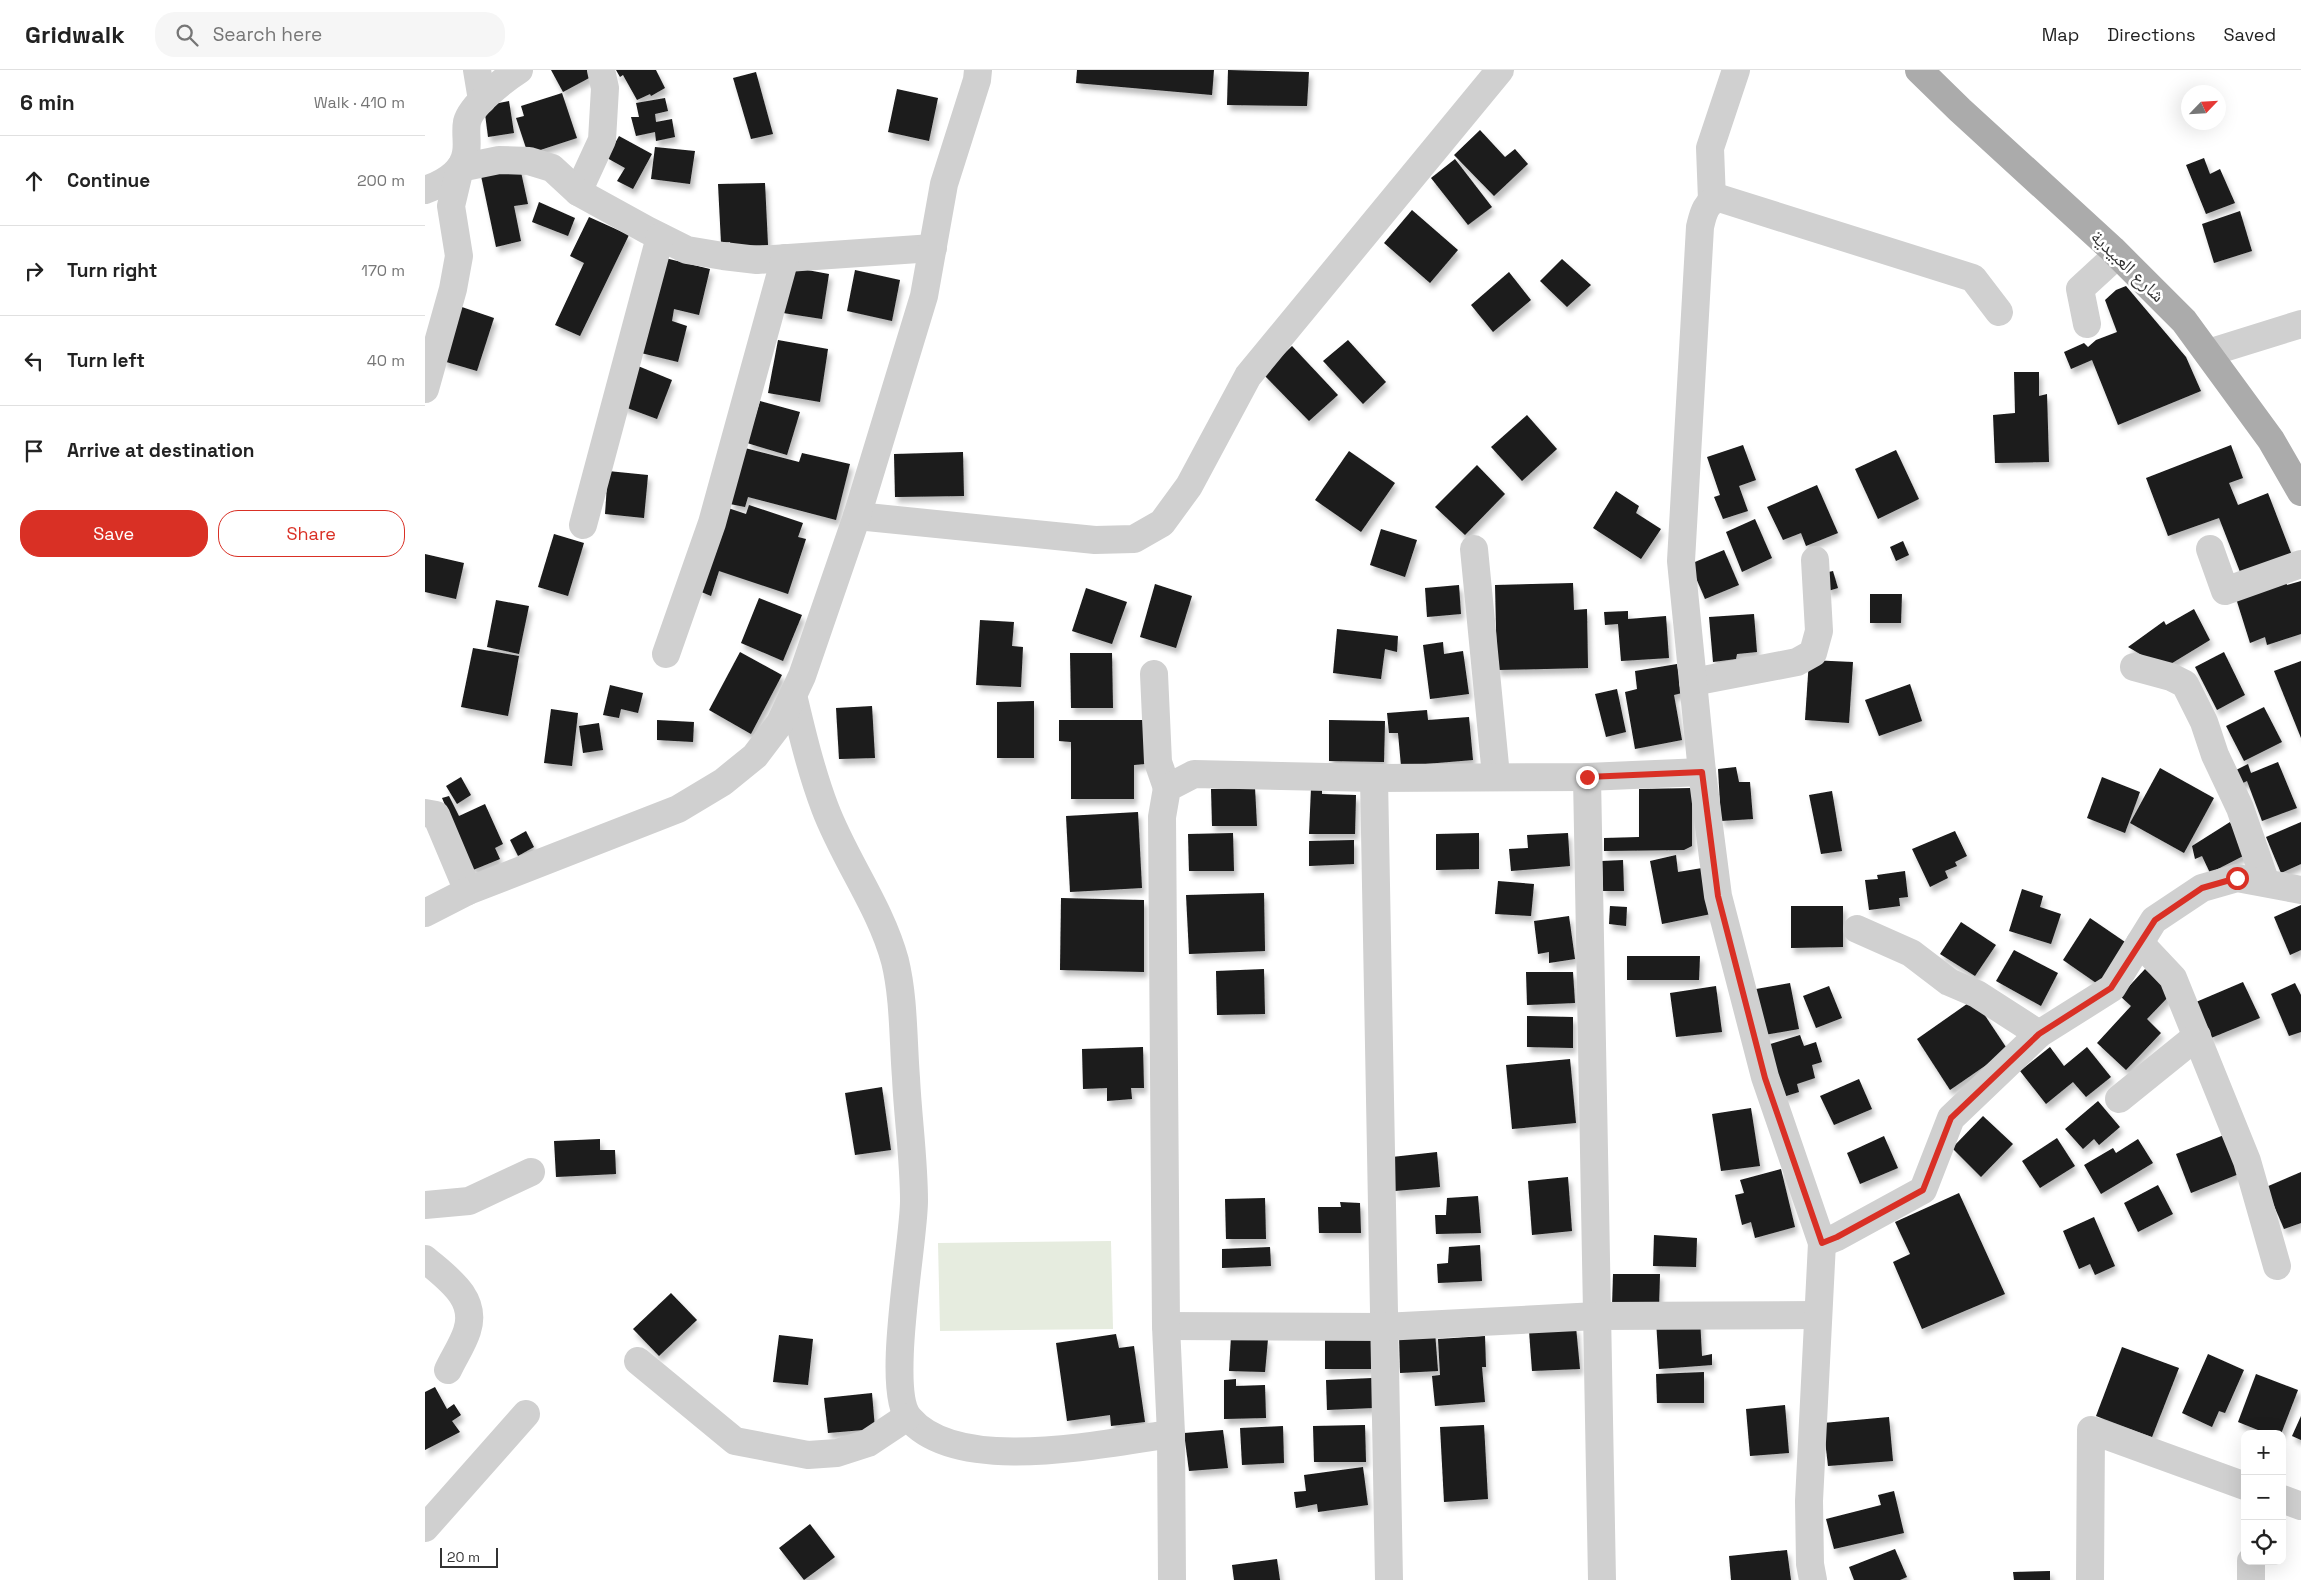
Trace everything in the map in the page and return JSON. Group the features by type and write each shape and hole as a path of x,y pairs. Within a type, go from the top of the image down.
{"main road":[{"name":"شارع العبيدية","path":"1919,70 2117,255 2184,321 2271,440 2301,492"}],"street":[{"path":"477,70 482,100"},
{"path":"425,389 453,288 459,256 451,206 460,168 466,154 467,120 482,100 519,70"},
{"path":"578,192 602,140 605,88 601,70"},
{"path":"425,913 468,891 678,809 723,782 755,756 780,723 802,676 857,516 924,296 944,184 977,80 978,70"},
{"path":"857,516 1095,540 1134,539 1162,523 1189,486 1248,376 1500,70"},
{"path":"1712,200 1710,148 1736,70"},
{"path":"425,190 441,184 460,168 499,160 529,161 552,168 578,192 687,250 757,260 933,248"},
{"path":"1813,1580 1810,1564 1809,1501 1822,1243 1765,1078 1718,896 1702,772 1681,561 1700,227 1704,210 1712,200 1719,198 1729,200 1973,278 1999,312"},
{"path":"583,525 660,236"},
{"path":"2087,324 2080,289 2117,255"},
{"path":"666,654 712,523 785,258"},
{"path":"2208,353 2301,324"},
{"path":"1474,549 1496,776"},
{"path":"2210,549 2225,592 2301,564"},
{"path":"1693,682 1797,662 1813,653 1819,631 1815,560"},
{"path":"2134,667 2171,677 2185,684 2204,722 2215,755 2240,808 2265,883"},
{"path":"1154,674 1158,762 1167,788 1162,817 1166,1326 1171,1434 1173,1580"},
{"path":"793,695 806,751 825,809 881,921 895,963 902,1012 914,1202 902,1323 901,1390 907,1417 922,1430 939,1438 969,1448 1009,1453 1059,1449 1171,1434"},
{"path":"1167,788 1194,774 1374,778 1587,777 1702,772"},
{"path":"1587,777 1602,1580"},
{"path":"1374,778 1389,1580"},
{"path":"425,813 436,815 468,891"},
{"path":"1822,1243 1837,1237 1923,1190 1951,1118 2039,1034 2111,988 2155,920 2202,888 2237,878 2301,890"},
{"path":"1857,929 1911,953 1949,982 1977,994 2039,1034"},
{"path":"2140,943 2173,978 2247,1161 2277,1266"},
{"path":"2119,1099 2197,1036"},
{"path":"425,1205 469,1201 531,1172"},
{"path":"425,1259 462,1293 470,1306 467,1331 448,1370"},
{"path":"1166,1326 1383,1327 1597,1316 1817,1315"},
{"path":"638,1361 735,1441 807,1455 837,1453 868,1443 907,1417"},
{"path":"425,1528 526,1414"},
{"path":"2090,1580 2091,1430 2241,1485"},
{"path":"2286,1500 2301,1506"},
{"path":"2251,1565 2251,1580"}],"shaded area":[{"path":"1111,1241 1113,1329 940,1331 938,1243"}],"building":[{"path":"551,70 587,70 591,77 563,92"},
{"path":"616,70 656,70 665,88 651,96 650,94 637,100 623,75 620,77"},
{"path":"1077,70 1214,70 1212,95 1076,83"},
{"path":"1228,70 1309,72 1307,106 1227,105"},
{"path":"756,72 773,134 751,139 733,78"},
{"path":"897,89 938,98 929,141 888,132"},
{"path":"562,93 577,138 528,154 516,118 524,116 521,106"},
{"path":"665,98 668,111 655,114 656,122 672,119 675,137 656,141 655,132 636,136 631,117 639,117 636,103"},
{"path":"509,101 514,133 488,137 484,106"},
{"path":"1480,130 1505,157 1515,149 1528,164 1494,196 1454,155"},
{"path":"619,136 652,154 633,189 617,181 625,168 607,158"},
{"path":"655,147 695,151 690,184 651,179"},
{"path":"2204,158 2210,174 2220,169 2235,203 2206,214 2186,165"},
{"path":"1455,159 1492,207 1468,225 1431,178"},
{"path":"519,163 528,204 514,206 521,241 496,247 480,171"},
{"path":"765,183 768,245 731,246 730,242 721,243 718,184"},
{"path":"539,202 575,218 568,236 532,222"},
{"path":"1412,210 1458,250 1430,283 1384,243"},
{"path":"2240,211 2252,251 2214,263 2202,224"},
{"path":"589,217 629,235 580,336 555,325 584,263 570,256"},
{"path":"665,258 710,269 699,315 674,309 672,321 687,326 678,362 641,353"},
{"path":"1562,259 1591,285 1567,307 1540,281"},
{"path":"791,267 829,274 822,319 783,313"},
{"path":"855,270 900,280 892,321 847,311"},
{"path":"1509,272 1531,300 1493,332 1471,305"},
{"path":"2126,286 2186,357 2201,391 2118,425 2092,360 2071,369 2064,352 2084,343 2088,347 2096,340 2117,332 2105,300 2116,290"},
{"path":"459,306 494,318 477,371 443,361"},
{"path":"778,340 828,349 820,402 768,393"},
{"path":"1348,340 1386,382 1363,404 1323,361"},
{"path":"1292,346 1338,395 1309,421 1263,374"},
{"path":"638,366 672,380 657,419 622,406"},
{"path":"2014,372 2039,372 2039,396 2047,394 2049,462 1995,463 1993,415 2015,413"},
{"path":"760,401 800,412 787,455 747,443"},
{"path":"1527,415 1557,449 1522,481 1491,447"},
{"path":"1743,445 1756,480 1739,486 1748,511 1723,519 1714,497 1720,495 1707,457"},
{"path":"2231,445 2243,478 2229,483 2238,505 2268,493 2293,558 2242,577 2219,518 2168,536 2146,478"},
{"path":"745,448 799,462 802,453 850,464 836,520 748,497 745,507 730,504"},
{"path":"1896,450 1919,499 1878,519 1855,469"},
{"path":"1349,451 1395,483 1361,532 1315,500"},
{"path":"963,452 964,496 895,497 894,454"},
{"path":"1477,465 1505,494 1465,535 1435,507"},
{"path":"608,471 648,475 644,518 605,514"},
{"path":"1817,485 1838,533 1806,546 1801,533 1783,540 1767,507"},
{"path":"1616,491 1639,506 1636,513 1661,529 1641,559 1593,528"},
{"path":"749,505 803,523 798,537 806,539 788,594 719,571 711,596 699,591 728,508 746,514"},
{"path":"1755,519 1772,558 1742,572 1726,532"},
{"path":"1381,529 1417,540 1405,577 1370,565"},
{"path":"554,534 584,543 568,596 538,587"},
{"path":"1903,541 1909,555 1896,561 1890,547"},
{"path":"1724,550 1739,585 1705,599 1690,564"},
{"path":"425,554 464,563 456,599 425,592"},
{"path":"1833,571 1838,588 1828,591 1824,573"},
{"path":"2301,581 2301,634 2267,645 2265,637 2250,643 2234,592 2286,582 2287,585"},
{"path":"1573,583 1574,610 1587,609 1588,668 1497,670 1495,585"},
{"path":"1155,584 1192,596 1176,648 1140,637"},
{"path":"1459,585 1461,614 1427,617 1425,588"},
{"path":"1086,588 1127,602 1112,644 1072,631"},
{"path":"1870,594 1902,594 1901,623 1870,623"},
{"path":"759,598 802,615 783,661 741,643"},
{"path":"496,600 529,606 519,654 487,647"},
{"path":"2194,609 2210,640 2164,668 2128,647 2164,621 2166,625"},
{"path":"1628,611 1628,619 1666,616 1669,658 1621,661 1618,624 1605,625 1604,612"},
{"path":"1754,614 1757,652 1737,654 1736,659 1713,662 1709,617"},
{"path":"980,620 1014,622 1012,646 1023,647 1021,687 976,685"},
{"path":"1337,629 1398,636 1397,652 1385,649 1381,679 1333,673"},
{"path":"1443,642 1444,654 1463,651 1469,694 1430,699 1423,645"},
{"path":"473,648 519,656 508,716 461,707"},
{"path":"740,652 782,675 751,734 709,710"},
{"path":"2224,652 2245,695 2217,710 2195,667"},
{"path":"1070,653 1112,653 1113,708 1071,708"},
{"path":"1809,660 1853,662 1849,723 1805,720"},
{"path":"2301,661 2301,738 2274,671"},
{"path":"1677,664 1682,693 1674,695 1682,740 1635,749 1625,692 1637,689 1635,671"},
{"path":"1910,684 1922,721 1879,736 1865,700"},
{"path":"610,685 643,693 638,713 621,709 619,718 603,715"},
{"path":"1617,689 1626,732 1606,737 1595,694"},
{"path":"1034,701 1034,758 997,758 997,702"},
{"path":"872,706 875,758 839,759 836,708"},
{"path":"2264,707 2282,742 2244,761 2226,726"},
{"path":"551,709 578,713 572,766 544,763"},
{"path":"1427,710 1428,720 1469,717 1473,760 1401,766 1398,733 1389,733 1387,713"},
{"path":"657,720 694,722 693,742 657,740"},
{"path":"1059,720 1146,720 1145,764 1134,765 1134,799 1071,799 1071,742 1059,741"},
{"path":"1329,720 1385,721 1384,762 1329,761"},
{"path":"599,723 603,750 583,753 579,726"},
{"path":"2278,762 2297,808 2262,821 2247,781 2239,785 2232,772 2248,764 2251,773"},
{"path":"1736,767 1739,782 1750,782 1753,819 1721,821 1718,769"},
{"path":"2160,768 2214,798 2184,853 2130,823"},
{"path":"461,777 471,795 457,804 446,786"},
{"path":"2102,777 2140,792 2125,833 2087,818"},
{"path":"1255,788 1257,826 1212,826 1211,789"},
{"path":"1311,788 1322,788 1322,794 1356,795 1355,834 1309,834"},
{"path":"1692,788 1692,846 1684,850 1604,851 1604,838 1639,837 1639,789"},
{"path":"1832,791 1842,851 1821,854 1809,795"},
{"path":"449,796 459,816 485,804 503,844 495,848 500,859 473,870 442,798"},
{"path":"1138,812 1142,888 1070,892 1066,816"},
{"path":"2230,822 2247,854 2210,873 2202,856 2195,859 2192,846"},
{"path":"2301,822 2301,864 2281,873 2266,837"},
{"path":"526,831 534,847 518,856 510,840"},
{"path":"1955,831 1967,856 1955,862 1957,866 1945,871 1948,878 1930,887 1912,849"},
{"path":"1233,833 1234,871 1189,871 1188,834"},
{"path":"1479,833 1479,869 1436,870 1436,834"},
{"path":"1568,833 1570,866 1511,871 1509,849 1528,848 1527,835"},
{"path":"1354,840 1354,864 1309,866 1309,841"},
{"path":"1676,855 1678,872 1702,868 1711,914 1662,924 1650,861"},
{"path":"1623,860 1624,891 1603,891 1602,861"},
{"path":"1905,871 1908,897 1899,898 1900,906 1869,910 1865,880 1878,879 1877,875"},
{"path":"1498,881 1534,884 1531,916 1495,914"},
{"path":"2022,889 2043,896 2040,907 2061,914 2051,944 2009,931"},
{"path":"1264,893 1265,951 1189,954 1186,895"},
{"path":"1061,898 1144,900 1144,972 1060,970"},
{"path":"2301,905 2301,950 2290,955 2274,917"},
{"path":"1610,906 1627,907 1626,926 1609,924"},
{"path":"1791,906 1843,906 1843,947 1791,948"},
{"path":"1569,916 1575,959 1549,963 1549,952 1538,954 1534,921"},
{"path":"2090,918 2128,944 2099,985 2063,960"},
{"path":"1961,922 1996,945 1975,976 1940,954"},
{"path":"2014,950 2058,973 2041,1006 1996,981"},
{"path":"1627,956 1700,956 1699,980 1627,980"},
{"path":"1264,969 1265,1014 1217,1015 1216,971"},
{"path":"2145,969 2171,994 2147,1019 2161,1033 2126,1070 2097,1043 2131,1006 2120,996"},
{"path":"1526,972 1573,972 1575,1003 1527,1005"},
{"path":"2243,982 2260,1018 2211,1038 2196,1002"},
{"path":"1790,983 1799,1029 1764,1035 1756,989"},
{"path":"2295,983 2301,995 2301,1032 2289,1036 2271,994"},
{"path":"1716,986 1722,1032 1676,1037 1670,993"},
{"path":"1829,986 1842,1018 1816,1028 1803,996"},
{"path":"1974,999 2008,1050 1950,1090 1917,1039"},
{"path":"1527,1016 1573,1017 1573,1048 1527,1047"},
{"path":"1800,1035 1804,1046 1816,1042 1822,1062 1812,1065 1815,1078 1797,1084 1799,1092 1783,1097 1767,1045"},
{"path":"1143,1047 1144,1088 1131,1088 1132,1099 1107,1101 1107,1088 1083,1089 1082,1049"},
{"path":"2050,1047 2064,1066 2087,1047 2111,1077 2086,1097 2073,1082 2046,1104 2020,1071"},
{"path":"1570,1059 1576,1123 1512,1129 1506,1065"},
{"path":"1859,1079 1872,1109 1834,1125 1820,1096"},
{"path":"882,1087 891,1150 855,1155 845,1093"},
{"path":"2098,1101 2120,1127 2099,1145 2094,1139 2083,1149 2065,1129"},
{"path":"1751,1108 1760,1166 1721,1171 1712,1114"},
{"path":"1983,1116 2013,1144 1981,1177 1952,1148"},
{"path":"2224,1135 2239,1174 2191,1193 2176,1154"},
{"path":"1884,1136 1898,1168 1860,1184 1847,1153"},
{"path":"2057,1138 2075,1166 2040,1188 2022,1161"},
{"path":"600,1139 600,1150 615,1150 616,1174 556,1177 554,1141"},
{"path":"2138,1139 2153,1163 2101,1194 2084,1165 2113,1148 2116,1153"},
{"path":"1437,1152 1440,1187 1395,1191 1392,1157"},
{"path":"1781,1169 1795,1227 1755,1238 1751,1222 1742,1225 1735,1195 1744,1193 1740,1180"},
{"path":"2301,1172 2301,1223 2284,1229 2266,1187"},
{"path":"1568,1177 1572,1231 1532,1235 1528,1181"},
{"path":"2158,1185 2173,1214 2138,1232 2124,1203"},
{"path":"1959,1193 2005,1294 1922,1329 1893,1262 1910,1254 1895,1222"},
{"path":"1478,1196 1481,1233 1436,1234 1435,1215 1446,1215 1447,1198"},
{"path":"1265,1198 1266,1239 1226,1239 1225,1199"},
{"path":"1340,1202 1360,1203 1361,1233 1319,1233 1318,1207 1341,1207"},
{"path":"2094,1217 2115,1266 2095,1275 2090,1264 2079,1269 2063,1231"},
{"path":"1654,1235 1697,1238 1696,1267 1653,1266"},
{"path":"1480,1245 1482,1281 1438,1283 1437,1264 1448,1263 1449,1247"},
{"path":"1270,1247 1271,1266 1222,1268 1222,1249"},
{"path":"1613,1274 1660,1274 1659,1307 1612,1306"},
{"path":"671,1293 697,1320 659,1356 633,1329"},
{"path":"1700,1318 1702,1356 1712,1354 1712,1365 1659,1369 1656,1320"},
{"path":"1576,1327 1580,1369 1532,1371 1529,1331"},
{"path":"1435,1332 1438,1371 1400,1373 1399,1335"},
{"path":"1116,1334 1119,1348 1134,1346 1145,1422 1111,1426 1110,1415 1067,1421 1056,1343"},
{"path":"1325,1334 1371,1334 1371,1369 1325,1369"},
{"path":"779,1335 813,1339 808,1385 773,1382"},
{"path":"1231,1336 1268,1339 1265,1372 1229,1371"},
{"path":"1485,1336 1486,1367 1482,1367 1485,1402 1435,1406 1432,1376 1440,1375 1438,1339"},
{"path":"2122,1347 2179,1368 2152,1437 2096,1416"},
{"path":"2208,1354 2244,1370 2225,1413 2219,1411 2212,1427 2182,1413"},
{"path":"1704,1372 1704,1403 1657,1403 1656,1374"},
{"path":"2256,1374 2298,1390 2283,1430 2258,1430 2238,1422"},
{"path":"1372,1378 1373,1408 1327,1410 1326,1380"},
{"path":"1236,1379 1236,1386 1265,1385 1266,1418 1224,1419 1224,1380"},
{"path":"435,1387 447,1409 454,1404 461,1415 452,1421 460,1432 425,1450 425,1392"},
{"path":"872,1393 875,1429 828,1433 824,1398"},
{"path":"1785,1405 1789,1453 1750,1456 1746,1409"},
{"path":"2301,1416 2301,1440 2292,1436"},
{"path":"1889,1417 1893,1461 1828,1466 1823,1423"},
{"path":"1365,1425 1366,1462 1314,1462 1313,1426"},
{"path":"1484,1425 1488,1499 1444,1502 1440,1427"},
{"path":"1283,1426 1284,1463 1242,1465 1240,1428"},
{"path":"1223,1430 1228,1468 1189,1471 1184,1433"},
{"path":"1363,1467 1368,1505 1318,1512 1317,1504 1296,1508 1294,1492 1306,1491 1304,1475"},
{"path":"1894,1491 1904,1533 1834,1549 1826,1519 1881,1505 1878,1495"},
{"path":"810,1524 835,1557 804,1580 779,1548"},
{"path":"1895,1549 1907,1577 1900,1580 1854,1580 1849,1567"},
{"path":"1787,1550 1791,1580 1731,1580 1729,1556"},
{"path":"1277,1559 1280,1580 1234,1580 1232,1565"},
{"path":"2050,1571 2050,1580 2014,1580 2013,1572"}],"route":[{"path":"1587,777 1702,772 1718,896 1765,1078 1822,1243 1837,1237 1923,1190 1951,1118 2039,1034 2111,988 2155,920 2202,888 2237,878"}]}
